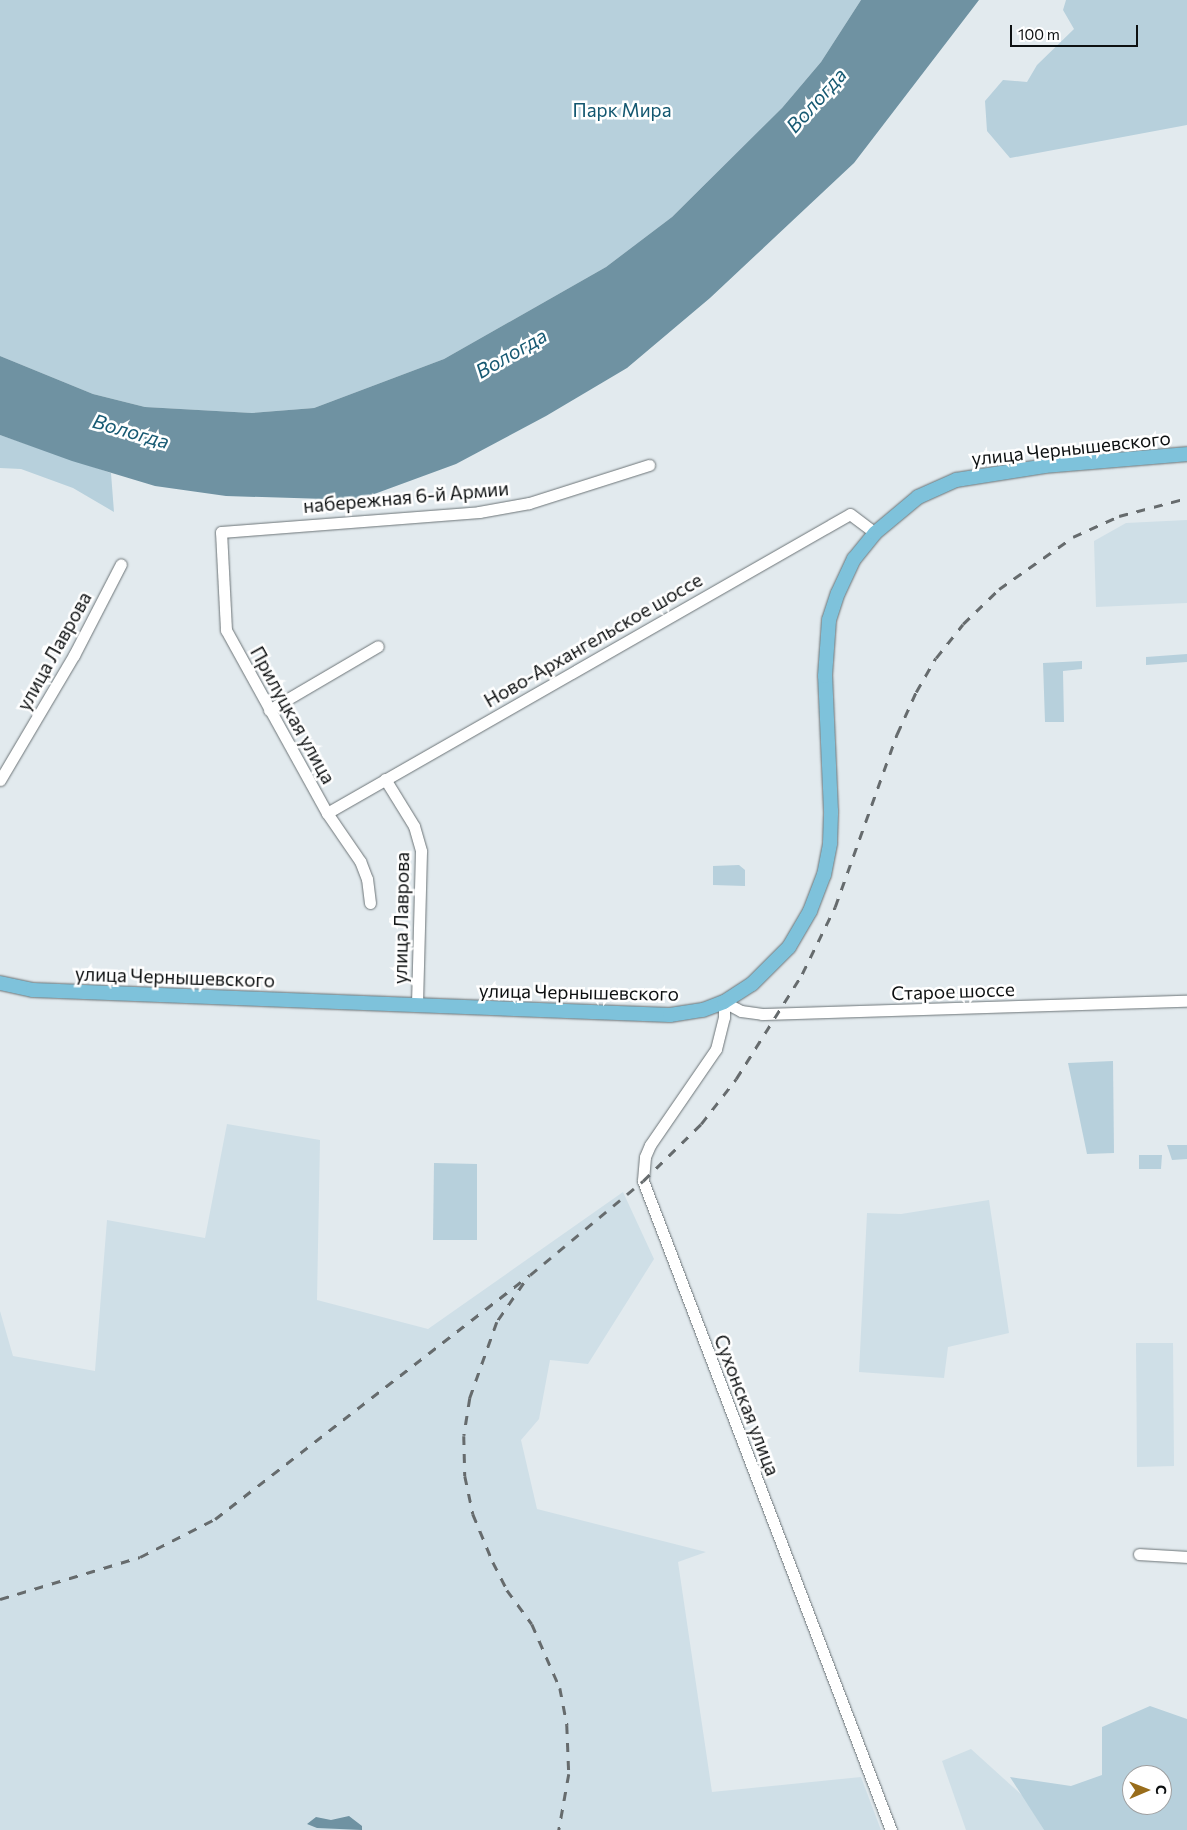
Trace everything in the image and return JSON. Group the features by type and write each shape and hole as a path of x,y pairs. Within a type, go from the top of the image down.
{"main road":[{"name":"улица Чернышевского","path":"0,983 33,990 670,1015 703,1010 724,1002 752,984 789,947 810,911 824,874 830,843 831,811 825,676 829,620 854,559 874,533 918,497 956,480 1045,466 1187,454"}],"street":[{"name":"набережная 6-й Армии","path":"221,532 479,512 529,503 649,465"},
{"name":"Ново-Архангельское шоссе","path":"327,813 850,514 874,533"},
{"name":"Прилуцкая улица","path":"221,532 226,630 327,813 360,861 368,880 370,903"},
{"name":"улица Лаврова","path":"0,780 74,655 121,564"},
{"path":"269,710 378,646"},
{"name":"улица Лаврова","path":"385,779 414,826 421,851 417,1006"},
{"name":"Старое шоссе","path":"724,1002 741,1011 762,1014 1187,1001"},
{"name":"Сухонская улица","path":"724,1002 724,1017 716,1050 650,1145 645,1157 643,1181 891,1830"},
{"path":"1139,1554 1187,1557"}],"shaded area":[{"path":"1187,520 1187,603 1096,607 1094,541 1126,523"},
{"path":"227,1124 320,1140 317,1300 428,1329 623,1192 654,1259 588,1364 550,1360 539,1419 521,1440 537,1509 706,1552 678,1562 712,1792 861,1777 881,1830 0,1830 0,1311 13,1356 95,1371 107,1220 205,1238"},
{"path":"989,1200 1009,1333 948,1347 944,1378 859,1372 867,1213 901,1214"},
{"path":"1136,1343 1173,1343 1174,1466 1137,1467"},
{"path":"971,1749 1024,1797 1044,1830 966,1830 942,1761"}],"green space":[{"name":"Парк Мира","path":"0,0 861,0 821,62 782,108 672,217 606,267 444,359 314,408 252,413 145,407 93,394 0,356"},
{"path":"1066,0 1187,0 1187,125 1010,158 987,131 985,101 1003,80 1027,82 1037,65 1074,29 1063,10"},
{"path":"0,435 111,473 114,512 73,488 21,469 0,468"},
{"path":"1187,654 1187,662 1146,665 1146,657"},
{"path":"1082,661 1082,669 1063,671 1064,722 1045,722 1043,663"},
{"path":"739,865 745,870 745,886 713,885 713,866"},
{"path":"1113,1061 1114,1153 1087,1154 1068,1063"},
{"path":"1167,1145 1187,1145 1187,1159 1172,1160"},
{"path":"1139,1155 1162,1155 1161,1169 1139,1169"},
{"path":"434,1163 477,1164 477,1240 433,1240"},
{"path":"1150,1706 1187,1719 1187,1830 1044,1830 1010,1777 1071,1786 1102,1775 1102,1727"}],"water":[{"name":"Вологда","path":"861,0 979,0 854,163 710,298 627,368 546,416 456,464 358,500 226,496 155,486 72,461 0,435 0,356 93,394 145,407 252,413 314,408 444,359 606,267 672,217 782,108 821,62"},
{"path":"349,1816 362,1826 362,1830 317,1828 307,1824 316,1817 331,1820"}],"railway":[{"path":"0,1599 140,1557 215,1519 530,1275 643,1181 701,1124 736,1079 802,974 835,907 897,734 916,692 936,658 963,624 999,589 1073,537 1119,516 1187,498"},
{"path":"524,1283 497,1322 470,1398 464,1436 465,1476 473,1514 493,1562 507,1590 532,1624 560,1688 567,1725 569,1774 559,1830"}]}
